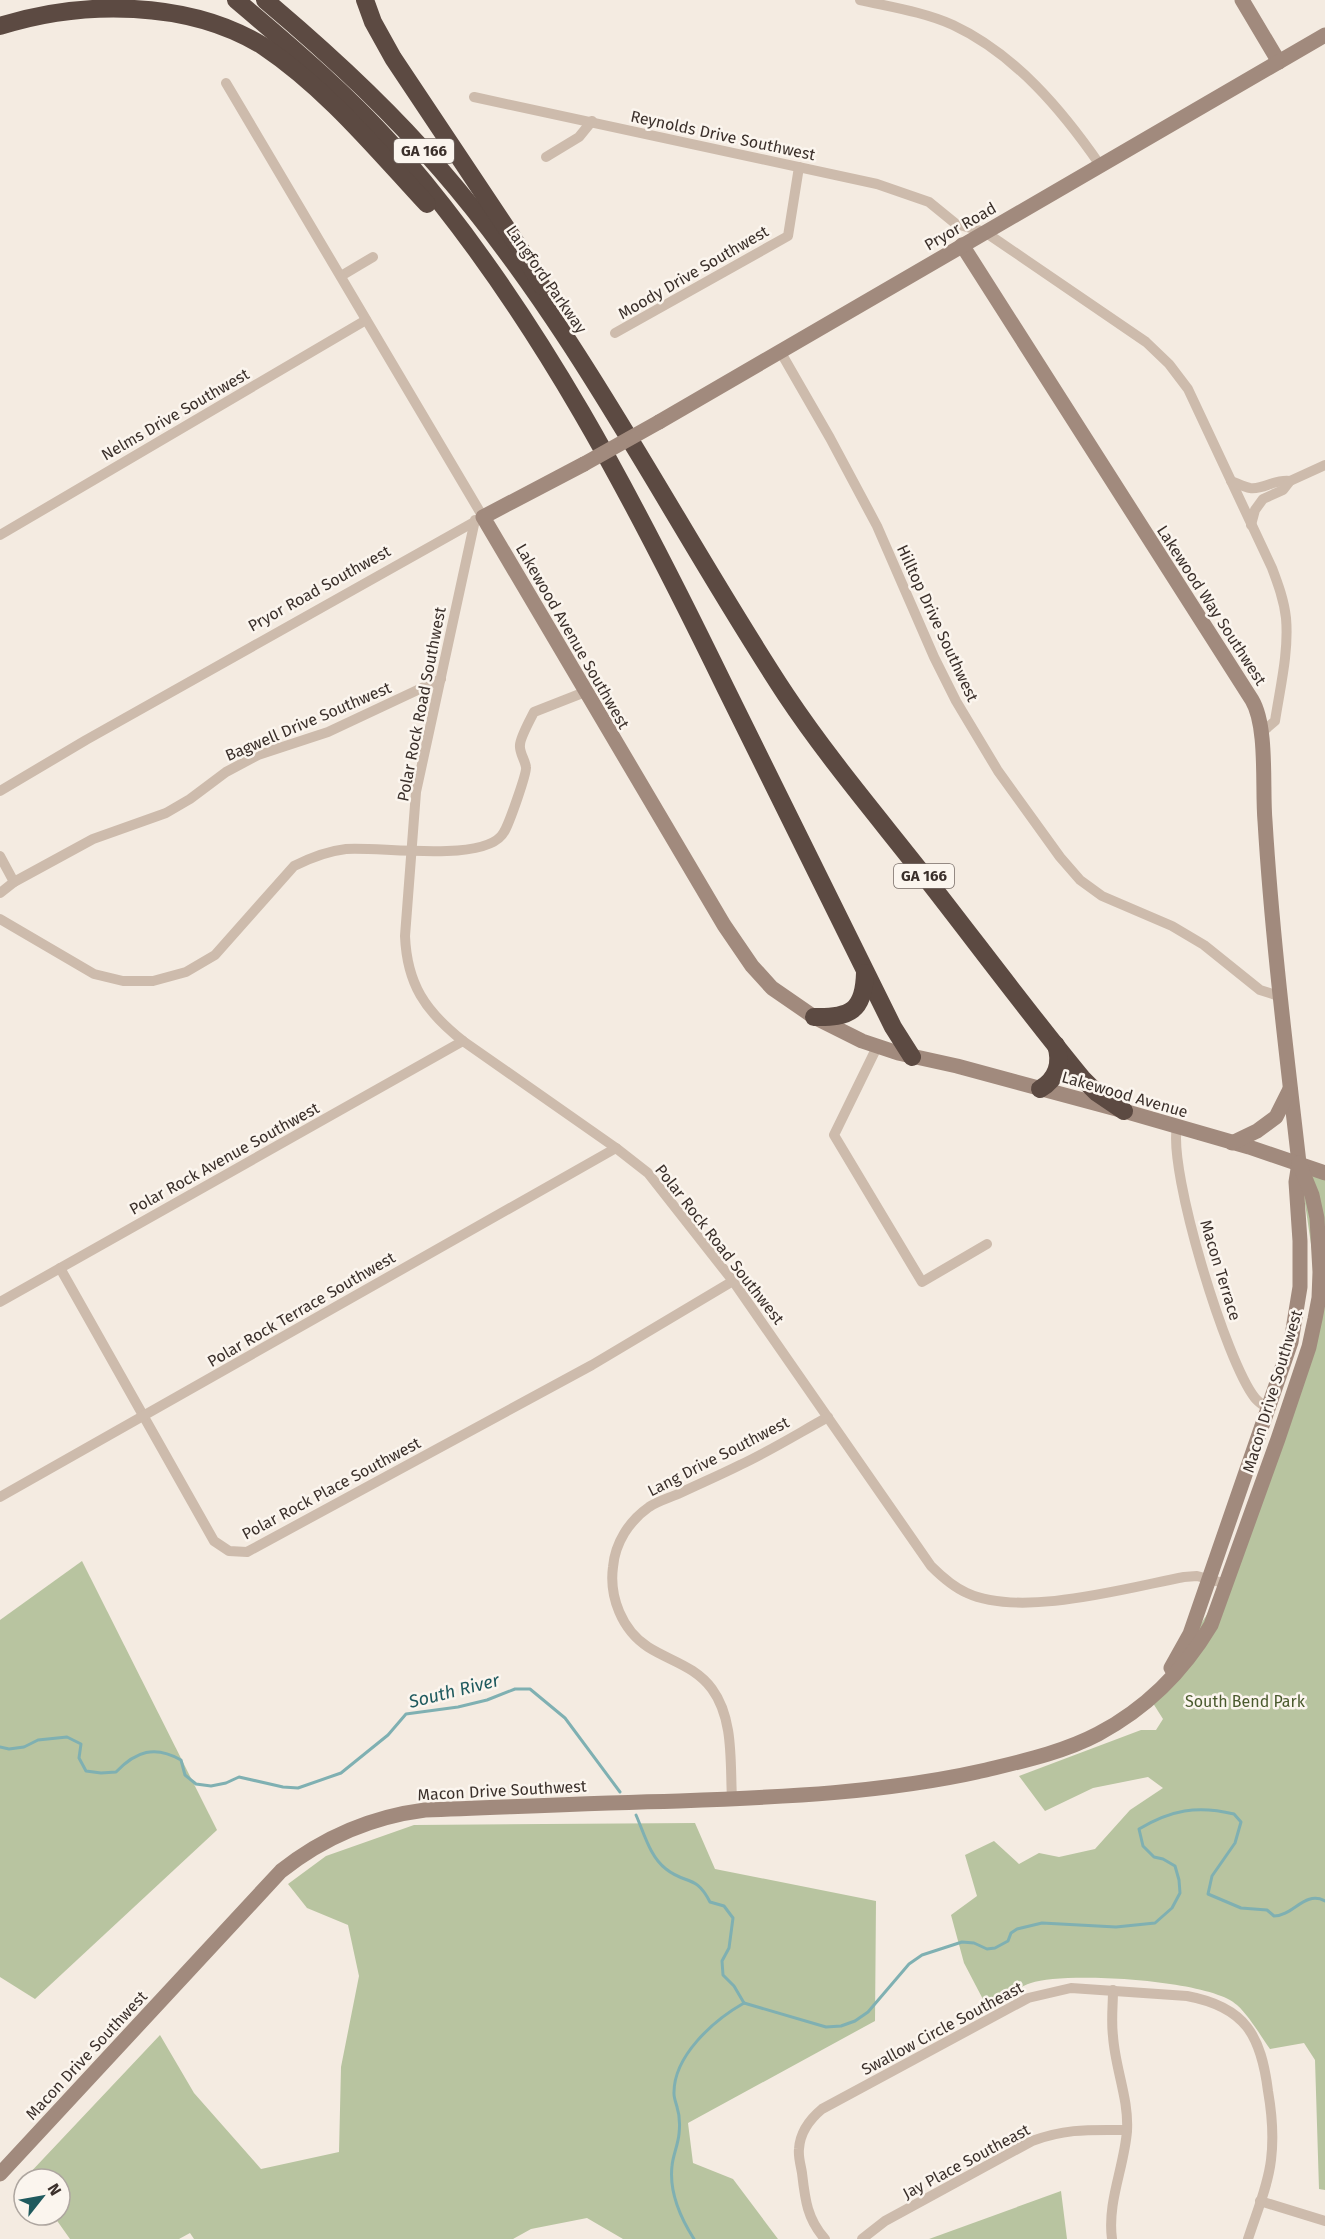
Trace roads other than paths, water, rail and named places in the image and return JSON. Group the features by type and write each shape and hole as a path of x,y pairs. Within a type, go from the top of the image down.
{"highway":[{"name":"GA 166","path":"236,0 371,122 445,207 500,282 618,474 676,584 865,971"},
{"name":"Langford Parkway","path":"265,0 376,100 443,172 512,260 590,374 742,625 804,720 1056,1045"},
{"path":"365,0 373,22 393,58 524,253 590,374"},
{"path":"0,26 46,11 81,5 116,4 150,6 185,13 237,32 262,45 287,63 361,130 500,282"},
{"path":"814,1017 841,1016 857,1007 864,991 865,971"},
{"path":"865,971 893,1027 912,1057"},
{"name":"GA 166","path":"1056,1045 1096,1092 1124,1111"},
{"path":"1040,1089 1047,1085 1057,1072 1059,1059 1056,1045"}],"street":[{"path":"860,0 925,15 975,36 1025,75 1081,137 1100,165"},
{"path":"1242,0 1279,62"},
{"name":"Pryor Road","path":"659,422 1325,35"},
{"name":"Lakewood Avenue Southwest","path":"226,83 341,276 479,519 744,956 772,988 814,1017 878,1047 912,1057"},
{"name":"Reynolds Drive Southwest","path":"474,97 877,184 929,202 956,224"},
{"path":"546,157 579,137 592,121"},
{"name":"Moody Drive Southwest","path":"615,333 788,236 799,167"},
{"path":"956,224 985,232 1146,342 1169,364 1188,389 1272,568 1281,594 1287,639 1275,721 1261,733"},
{"name":"Lakewood Way Southwest","path":"956,224 963,245 1255,706 1261,733 1264,820 1279,996 1299,1163"},
{"path":"341,276 373,257"},
{"name":"Nelms Drive Southwest","path":"0,534 366,320"},
{"name":"Hilltop Drive Southwest","path":"780,351 877,526 934,657 956,701 998,771 1060,857 1080,880 1102,896 1172,926 1204,945 1260,990 1279,996"},
{"name":"Pryor Road Southwest","path":"0,791 86,740 479,519 659,422"},
{"path":"1251,525 1259,503 1283,490 1290,481 1325,465"},
{"path":"1231,481 1249,488 1259,488 1279,480 1290,481"},
{"name":"Polar Rock Road Southwest","path":"479,519 416,792 405,936 409,969 417,990 429,1010 442,1025 463,1041 648,1173 733,1281 931,1566 947,1582 968,1594 999,1601 1041,1603 1184,1577 1197,1576 1227,1584"},
{"name":"Bagwell Drive Southwest","path":"0,893 14,882 93,839 166,813 190,799 226,772 258,755 328,732 441,679"},
{"path":"0,919 94,974 123,981 153,981 186,972 215,955 294,866 302,862 324,853 346,849 412,852 467,849 488,845 504,834 527,769 519,745 534,712 585,692"},
{"path":"0,856 14,882"},
{"name":"Polar Rock Avenue Southwest","path":"0,1302 463,1041"},
{"path":"878,1047 834,1135 922,1282 987,1244"},
{"name":"Lakewood Avenue","path":"912,1057 957,1066 1124,1111 1299,1163 1325,1173"},
{"path":"1232,1143 1257,1131 1276,1117 1290,1089"},
{"name":"Macon Terrace","path":"1177,1127 1176,1147 1180,1180 1212,1302 1242,1376 1256,1398 1269,1410"},
{"name":"Polar Rock Terrace Southwest","path":"0,1497 616,1148"},
{"name":"Macon Drive Southwest","path":"0,2174 281,1872 325,1840 374,1820 425,1810 732,1799 855,1792 962,1775 1067,1747 1118,1723 1151,1700 1170,1683 1195,1651 1211,1625 1309,1347 1319,1298 1320,1272 1317,1218 1312,1195 1299,1163"},
{"name":"Macon Drive Southwest","path":"1136,1709 1175,1663 1190,1634 1291,1342 1300,1287 1296,1182 1299,1163"},
{"path":"1320,1272 1325,1242"},
{"name":"Polar Rock Place Southwest","path":"60,1268 214,1541 229,1551 247,1552 592,1365 733,1281"},
{"name":"Lang Drive Southwest","path":"732,1799 726,1717 721,1703 711,1687 696,1673 682,1663 648,1647 627,1626 618,1611 613,1594 611,1577 614,1556 627,1528 651,1506 743,1464 828,1417"},
{"name":"Swallow Circle Southeast","path":"825,2239 806,2206 799,2150 803,2133 814,2116 822,2109 1028,1998 1071,1988 1204,1999 1230,2012 1251,2032 1264,2061 1273,2123 1271,2162 1248,2239"},
{"path":"1112,2239 1111,2208 1124,2155 1127,2130 1127,2112 1113,2036 1113,1990"},
{"name":"Jay Place Southeast","path":"862,2239 885,2221 1032,2141 1051,2134 1073,2130 1127,2130"},
{"path":"1260,2201 1325,2221"}],"waterway":[{"name":"South River","path":"0,1747 9,1749 24,1747 38,1740 67,1737 81,1744 79,1758 86,1771 116,1772 138,1755 154,1752 172,1755 181,1760 185,1775 196,1784 211,1786 239,1777 298,1788 341,1773 388,1735 406,1714 458,1707 487,1700 515,1689 530,1689 565,1718 620,1792"},
{"path":"744,2003 826,2027 841,2026 855,2021 868,2012 909,1964 922,1955 962,1942 974,1943 987,1949 995,1948 1008,1941 1011,1933 1017,1929 1042,1923 1116,1927 1155,1923 1172,1908 1180,1893 1179,1880 1175,1866 1154,1857 1143,1846 1139,1829 1162,1817 1185,1811 1221,1811 1234,1814 1241,1822 1235,1843 1212,1876 1208,1894 1241,1908 1267,1910 1274,1916 1281,1915 1311,1899 1318,1898 1325,1901"},
{"name":"South River","path":"636,1815 648,1844 660,1864 673,1874 695,1883 710,1902 724,1906 733,1918 729,1948 722,1961 723,1975 734,1986 744,2003"},
{"name":"South River","path":"694,2239 680,2213 672,2185 673,2158 680,2127 674,2096 675,2080 680,2066 697,2041 720,2019 744,2003"}],"park label":[{"name":"South Bend Park","path":"1245,1701"}]}
